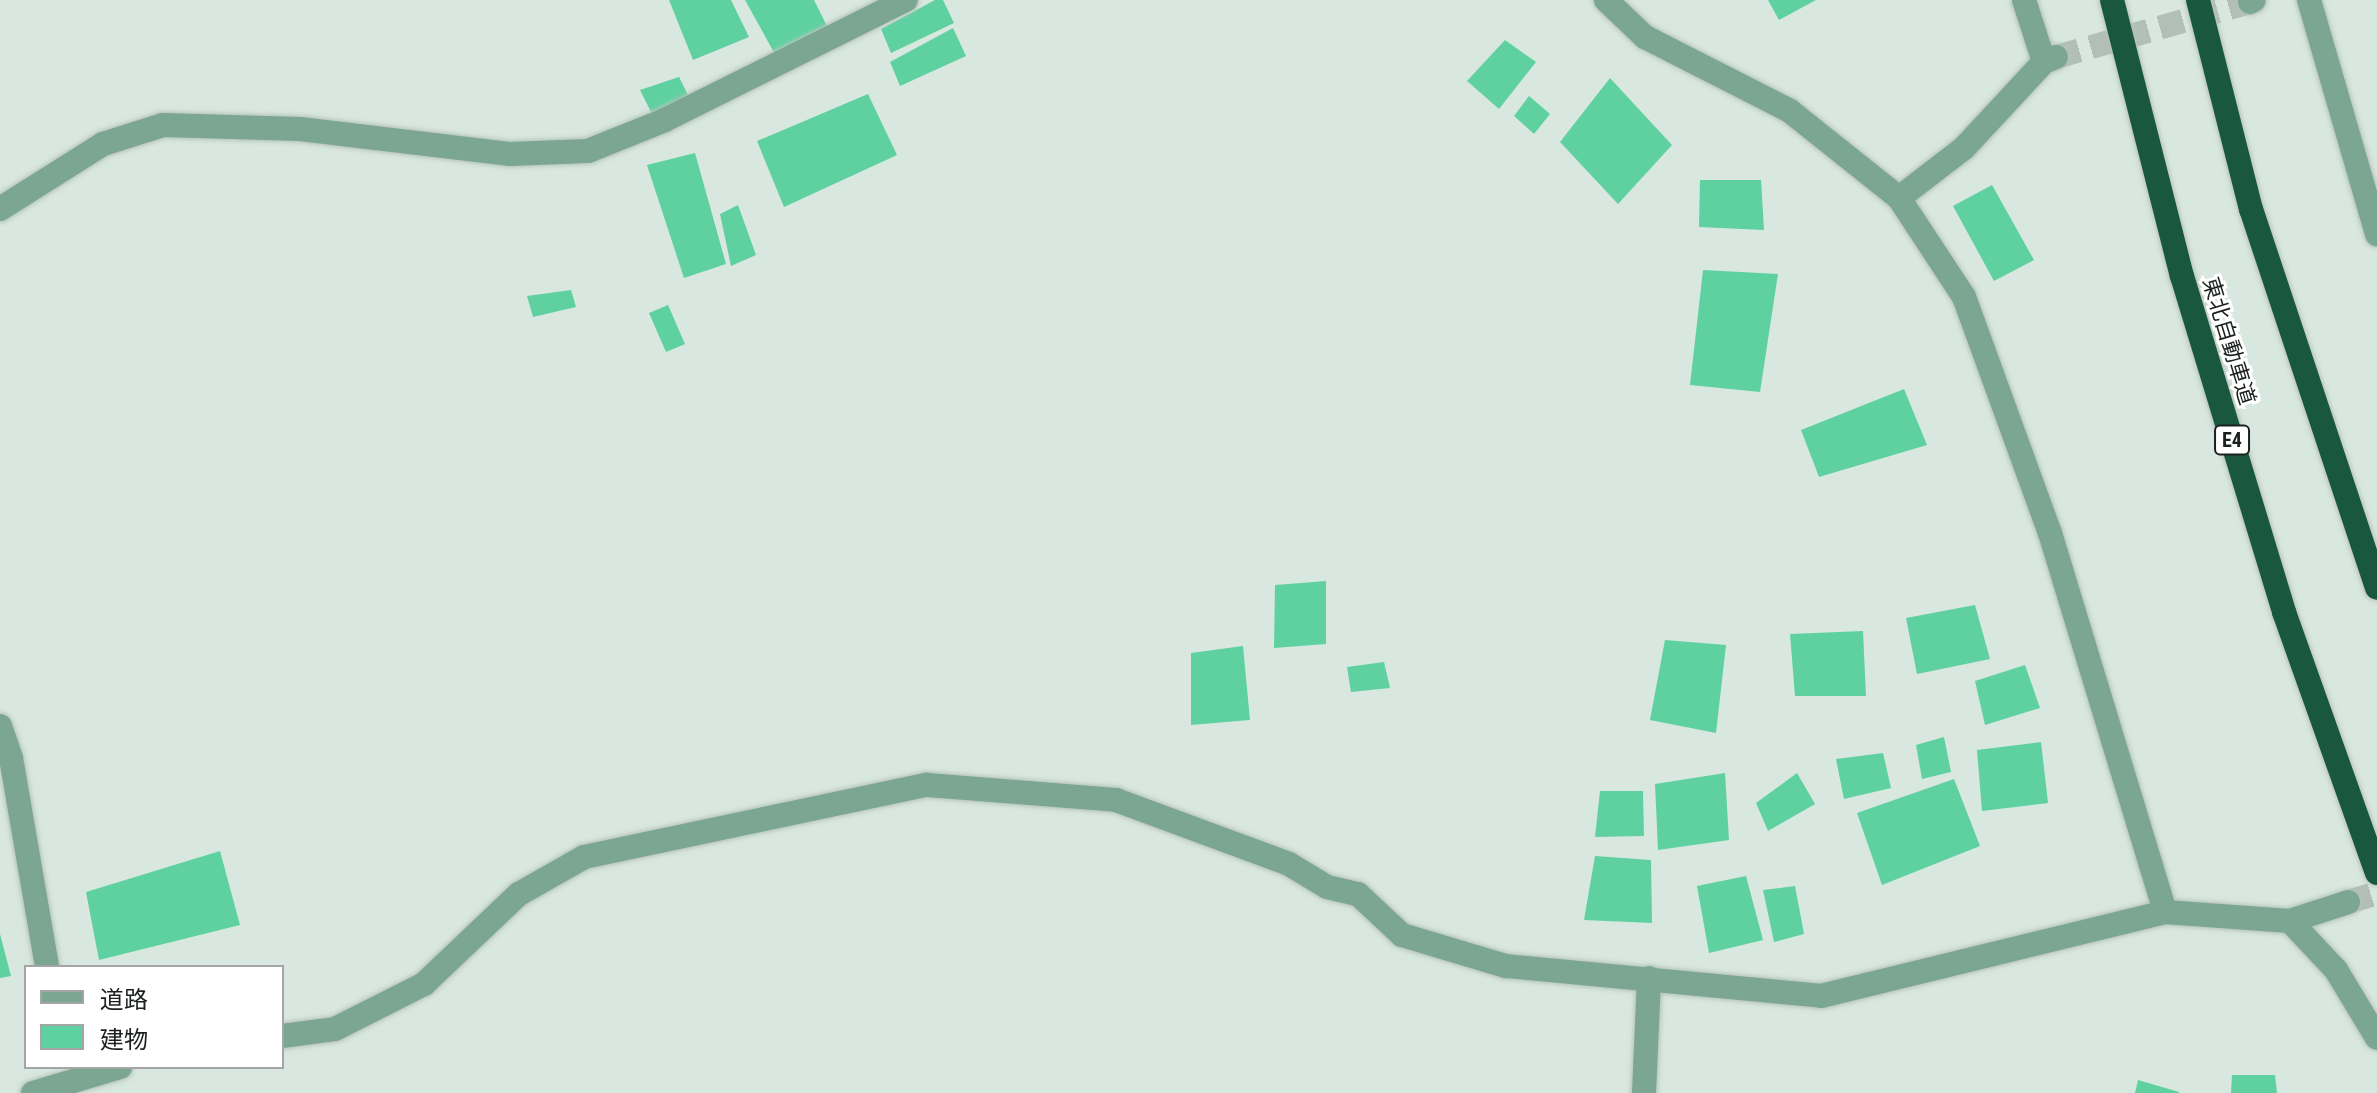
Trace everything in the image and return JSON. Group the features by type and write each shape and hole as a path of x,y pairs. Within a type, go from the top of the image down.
{"highway":[{"name":"東北自動車道","path":"2112,0 2196,322 2284,612 2377,873"},
{"path":"2198,0 2251,209 2377,588"}],"street":[{"path":"0,209 103,144 163,125 300,129 509,154 588,151 665,120 906,0"},
{"path":"1606,0 1645,37 1790,111 1899,198 1964,297 1997,378 2165,912"},
{"path":"1899,198 1964,148 2050,59 2024,0"},
{"path":"2309,0 2377,234"},
{"path":"0,726 11,758 47,965"},
{"path":"284,1036 335,1029 424,984 519,894 584,857 927,785 1116,800 1289,864 1327,887 1358,894 1402,935 1506,966 1821,996 2165,912 2290,921 2348,902"},
{"path":"2290,921 2336,970 2377,1038"},
{"path":"1644,1093 1649,978"},
{"path":"33,1093 66,1074 105,1069"}],"building":[{"path":"669,0 731,0 749,37 693,60"},
{"path":"745,0 814,0 828,28 776,56"},
{"path":"935,0 943,0 954,23 891,53 881,29"},
{"path":"1768,0 1816,0 1779,20"},
{"path":"953,28 966,56 900,86 890,62"},
{"path":"1505,40 1536,62 1499,109 1467,81"},
{"path":"679,77 690,99 653,116 640,90"},
{"path":"1610,78 1672,145 1618,204 1560,142"},
{"path":"868,94 897,155 784,207 757,141"},
{"path":"1529,96 1550,114 1534,134 1514,116"},
{"path":"695,153 726,264 684,278 647,165"},
{"path":"1700,180 1761,180 1764,230 1699,227"},
{"path":"1992,185 2034,260 1994,281 1953,206"},
{"path":"738,205 756,255 731,266 720,214"},
{"path":"1703,270 1778,274 1760,392 1690,385"},
{"path":"571,290 576,307 533,317 527,296"},
{"path":"668,305 685,344 666,352 649,313"},
{"path":"1904,389 1927,445 1819,477 1801,430"},
{"path":"1326,581 1326,644 1274,648 1275,585"},
{"path":"1975,605 1990,659 1917,674 1906,618"},
{"path":"1863,631 1866,696 1795,696 1790,634"},
{"path":"1665,640 1726,645 1716,733 1650,720"},
{"path":"1243,646 1250,720 1191,725 1191,653"},
{"path":"1384,662 1390,688 1351,692 1347,667"},
{"path":"2025,665 2040,708 1985,725 1975,681"},
{"path":"1944,737 1951,772 1922,779 1916,745"},
{"path":"2041,742 2048,803 1982,811 1977,750"},
{"path":"1883,753 1891,788 1844,799 1836,759"},
{"path":"1725,773 1729,840 1658,850 1655,784"},
{"path":"1797,773 1815,804 1768,831 1756,803"},
{"path":"1954,779 1980,846 1882,885 1857,813"},
{"path":"1600,791 1643,791 1644,836 1595,837"},
{"path":"220,851 240,925 99,960 86,892"},
{"path":"1595,856 1651,860 1652,923 1584,920"},
{"path":"1746,876 1763,940 1709,953 1697,886"},
{"path":"1795,886 1804,934 1774,942 1763,890"},
{"path":"0,934 11,976 0,978"},
{"path":"2232,1075 2275,1075 2277,1093 2231,1093"},
{"path":"2138,1080 2179,1092 2179,1093 2135,1093"}],"tunnel":[{"path":"2056,57 2250,2"},
{"path":"2348,902 2377,893"}]}
